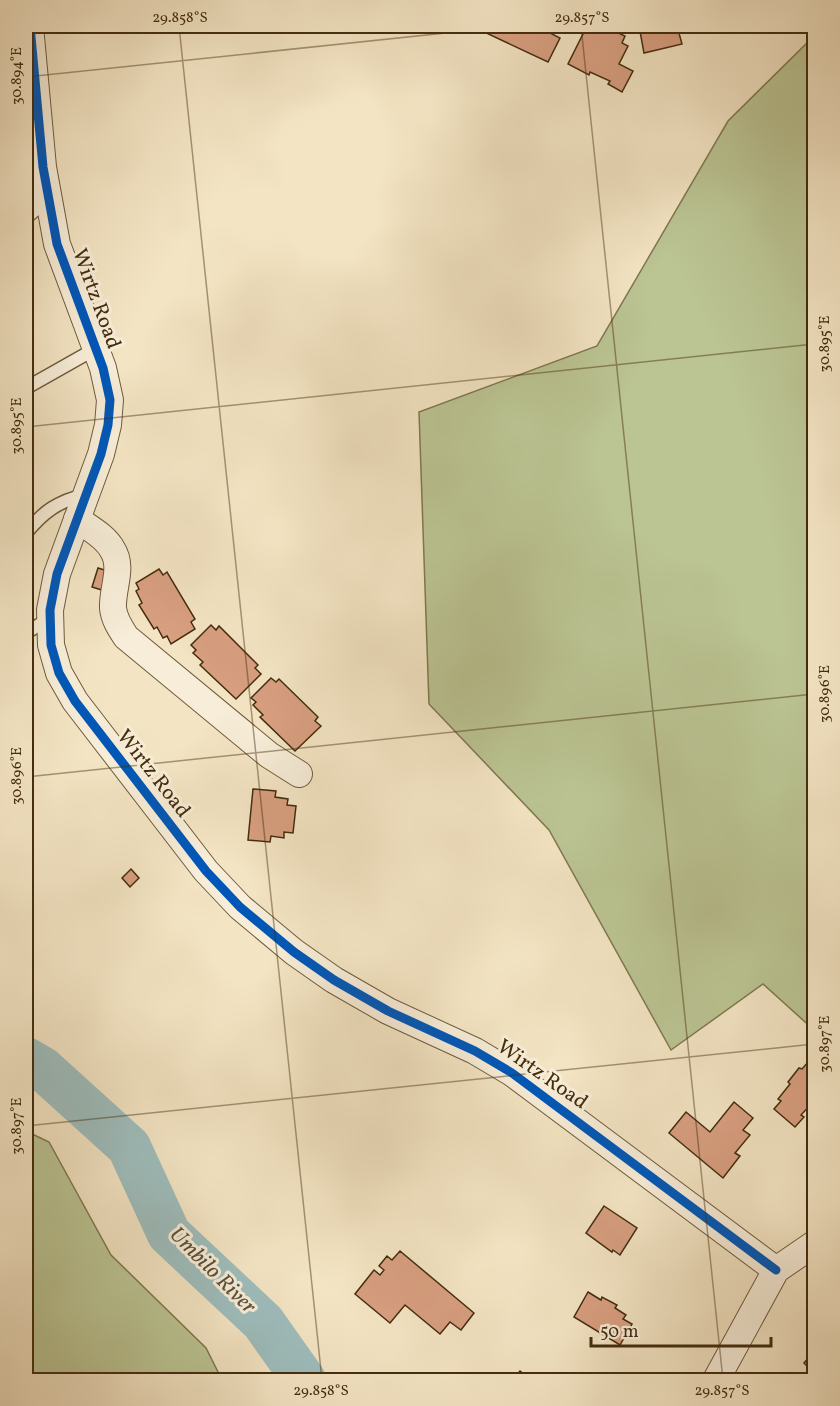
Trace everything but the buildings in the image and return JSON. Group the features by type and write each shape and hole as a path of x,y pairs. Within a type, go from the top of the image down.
{"street":[{"name":"Wirtz Road","path":"30,26 47,191 57,244 102,368 110,399 108,425 101,454 57,574 50,610 51,645 59,673 75,701 206,871 240,907 294,952 334,980 388,1011 475,1050 512,1072 776,1269"},
{"path":"26,209 47,191"},
{"path":"77,519 105,540 117,558 118,574 113,609 117,623 126,637 269,755 299,774"},
{"path":"716,1380 776,1269 814,1244"}],"lane":[{"path":"26,388 95,349"},
{"path":"26,533 52,507 66,499 86,494"},
{"path":"26,633 50,618"}],"green space":[{"path":"814,36 814,1030 763,984 671,1050 549,830 429,704 419,412 597,346 728,121"},
{"path":"26,1131 49,1142 111,1255 206,1348 222,1380 26,1380"}],"waterway":[{"name":"Umbilo River","path":"26,1059 43,1069 129,1147 169,1234 263,1322 304,1380"}],"cycle path":[{"path":"30,26 43,167 57,244 103,368 110,400 108,425 101,454 57,574 50,610 51,645 59,673 75,701 206,871 240,907 294,952 334,980 388,1011 475,1051 512,1073 776,1270"}]}
